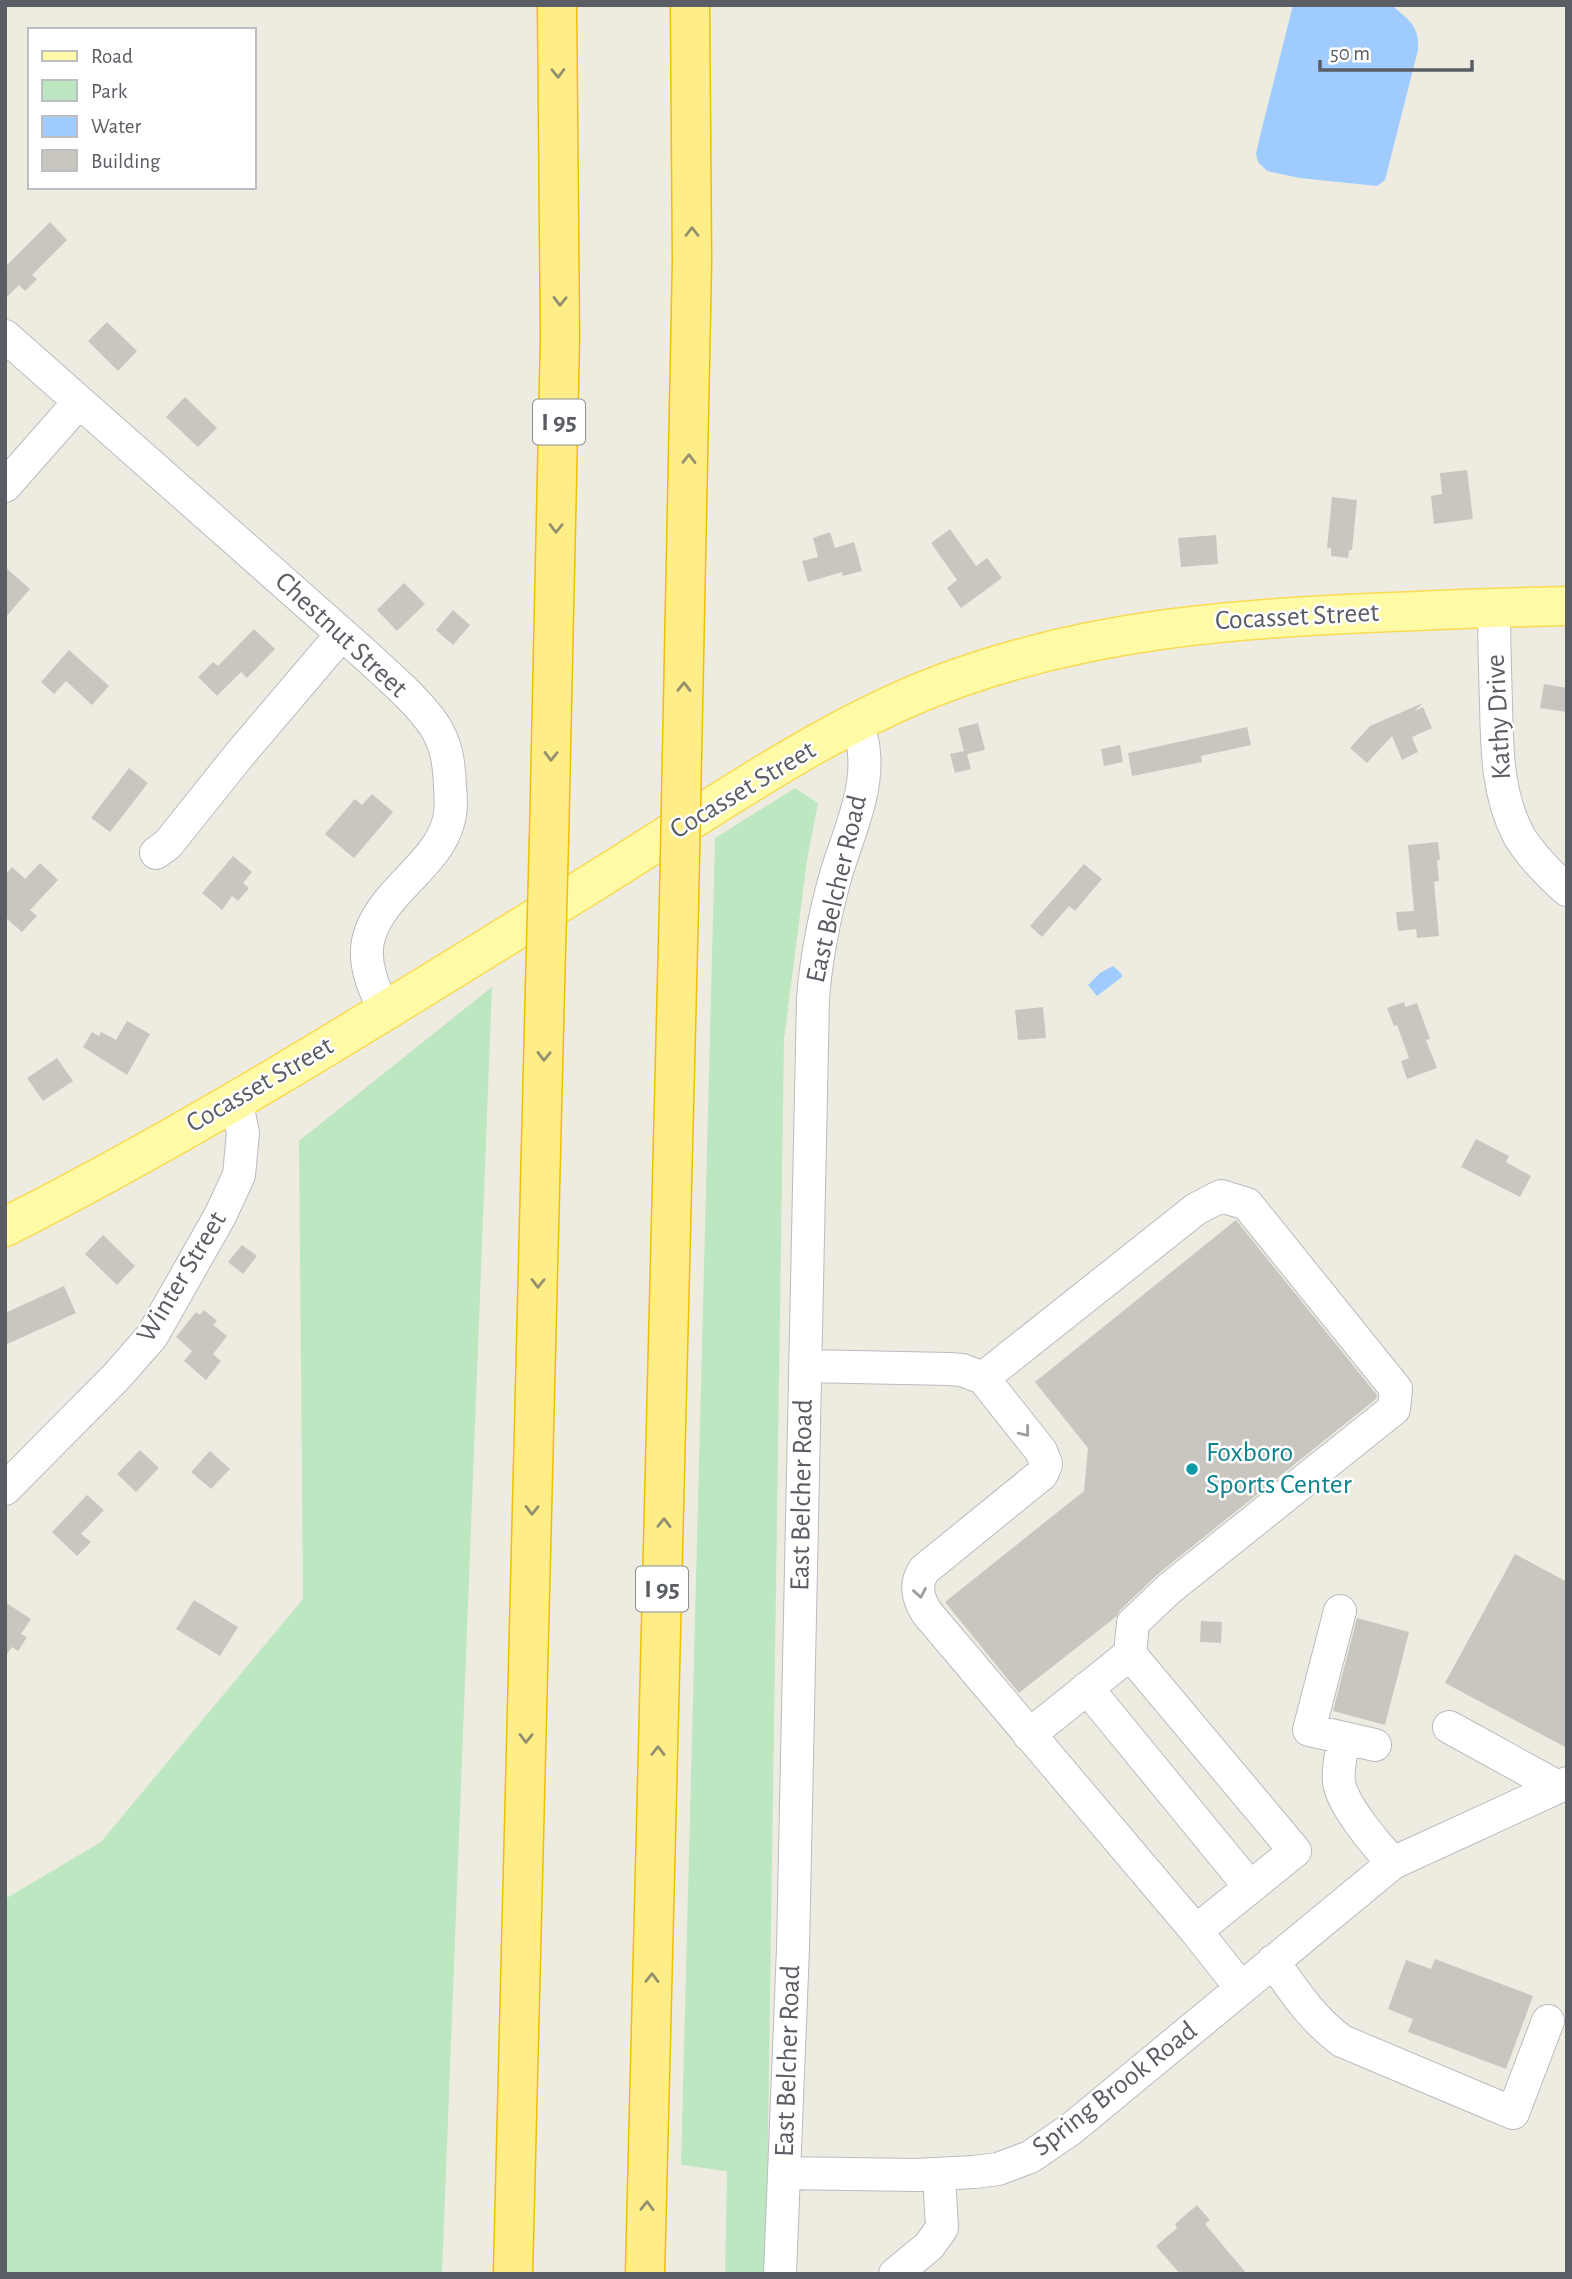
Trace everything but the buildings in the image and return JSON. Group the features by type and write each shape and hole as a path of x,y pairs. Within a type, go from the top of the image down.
{"highway":[{"name":"I 95","path":"513,2274 560,338 557,5"},
{"name":"I 95","path":"645,2274 692,262 690,5"}],"main road":[{"name":"Cocasset Street","path":"5,1227 97,1179 385,1012 785,764 857,723 917,694 979,671 1056,650 1151,630 1271,617 1567,606"}],"street":[{"name":"Chestnut Street","path":"5,337 342,634 422,710 446,747 451,803 449,823 440,841 382,911 368,941 371,981 385,1012"},
{"path":"5,486 79,402"},
{"name":"Kathy Drive","path":"1493,607 1497,758 1507,809 1519,835 1550,874 1567,890"},
{"path":"156,853 168,844 342,634"},
{"name":"East Belcher Road","path":"780,2274 793,1948 813,999 817,956 825,920 864,772 864,752 857,723"},
{"name":"Winter Street","path":"5,1489 117,1376 152,1336 220,1216 239,1175 243,1133 236,1099"},
{"path":"983,1378 1196,1209 1221,1196 1247,1204 1396,1389 1394,1409 1170,1588 1133,1623 1130,1654 1295,1851 1196,1931"},
{"path":"805,1366 958,1369 983,1378 1041,1451 1045,1461 1044,1471 1034,1482 924,1570 919,1579 918,1595 927,1613 1241,1988"},
{"path":"1340,1612 1310,1730 1375,1745"},
{"path":"1029,1735 1130,1654"},
{"path":"1087,1688 1250,1887"},
{"path":"1449,1727 1562,1785"},
{"path":"1344,1739 1339,1772 1340,1787 1366,1833 1393,1863"},
{"name":"Spring Brook Road","path":"784,2173 939,2174 998,2169 1030,2157 1071,2129 1393,1863 1562,1785"},
{"path":"1273,1961 1303,2004 1325,2028 1342,2041 1513,2113 1548,2021"},
{"path":"895,2274 929,2246 942,2228 939,2174"}],"green space":[{"path":"795,788 818,803 807,860 784,1039 766,2274 725,2274 727,2171 681,2165 715,838"},
{"path":"492,987 442,2274 5,2274 5,1899 101,1842 303,1599 299,1141"}],"water":[{"path":"1293,5 1391,5 1408,19 1415,29 1418,50 1385,180 1377,186 1300,178 1267,171 1258,162 1256,154 1260,136"},
{"path":"1113,966 1122,977 1097,996 1088,985 1100,973"}],"place":[{"name":"Foxboro Sports Center","path":"1192,1469"}]}
